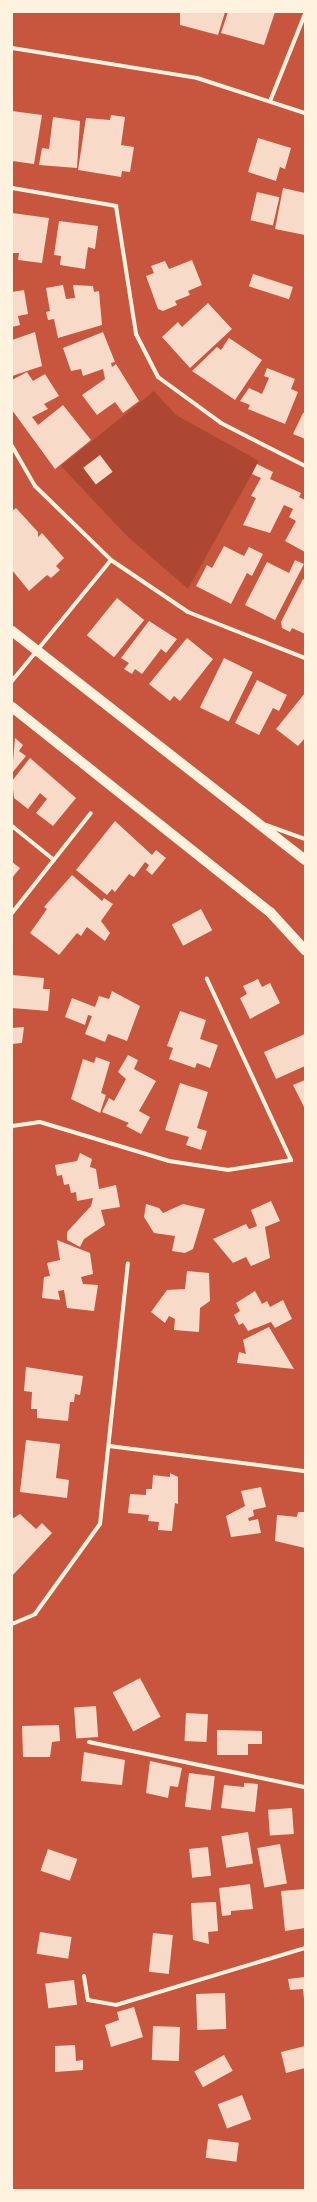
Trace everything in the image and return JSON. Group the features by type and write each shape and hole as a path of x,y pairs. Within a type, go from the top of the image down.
{"main road":[{"path":"12,631 36,652 305,860"},
{"path":"12,707 270,912 305,950"}],"street":[{"path":"271,99 305,14"},
{"path":"12,48 197,78 271,99 305,113"},
{"path":"12,188 116,206 136,334 158,377 221,423 305,466"},
{"path":"12,446 35,486 111,560 188,612 305,658"},
{"path":"12,681 111,560"},
{"path":"12,913 91,813"},
{"path":"256,822 305,839"},
{"path":"12,826 54,860"},
{"path":"12,1126 40,1122 169,1161 228,1170 291,1160 207,979"},
{"path":"12,1624 35,1614 100,1524 128,1264"},
{"path":"109,1446 305,1471"},
{"path":"89,1742 305,1787"},
{"path":"84,1976 88,2000 116,2005 305,1948"}],"shaded area":[{"path":"154,391 176,415 259,461 188,589 126,535 61,466"}],"building":[{"path":"180,12 225,12 218,35 180,25"},
{"path":"228,12 275,12 264,45 221,33"},
{"path":"12,111 42,115 34,164 12,161"},
{"path":"111,115 125,117 121,145 134,147 130,172 122,171 121,177 78,170 86,118 110,120"},
{"path":"53,117 80,121 77,168 39,165 42,148 49,149"},
{"path":"258,138 291,148 285,169 280,167 276,181 248,172"},
{"path":"283,188 305,193 305,235 275,229"},
{"path":"257,192 279,197 273,225 250,220"},
{"path":"12,213 49,218 42,263 18,260 19,253 12,253"},
{"path":"59,221 98,226 95,249 88,247 85,269 60,265 61,256 54,255"},
{"path":"192,260 202,285 188,291 190,295 175,301 177,305 163,311 158,309 146,276 154,273 151,266 165,261 169,269"},
{"path":"253,274 293,287 289,299 249,286"},
{"path":"63,285 66,299 75,298 73,285 93,286 94,292 99,291 102,325 58,338 54,319 48,320 46,312 50,311 46,288"},
{"path":"24,290 28,314 18,316 20,325 12,327 12,292"},
{"path":"208,303 232,329 190,368 162,337 178,322 182,327"},
{"path":"35,332 42,366 12,376 12,340"},
{"path":"103,332 115,362 111,363 112,367 116,364 139,401 123,413 115,402 97,415 82,395 105,379 103,369 83,376 81,369 71,371 63,348"},
{"path":"229,338 262,360 235,400 192,371 217,347 221,350"},
{"path":"267,368 295,379 291,389 298,392 285,424 248,409 250,405 240,401 249,388 262,394 269,378 264,376"},
{"path":"27,372 33,381 45,374 59,396 44,404 48,409 32,417 38,425 63,405 91,440 55,469 12,410 12,380"},
{"path":"303,413 305,413 305,439 293,434"},
{"path":"100,455 113,472 96,484 83,468"},
{"path":"257,464 273,472 270,479 301,493 299,497 305,500 305,552 285,541 296,521 289,517 293,509 284,505 270,533 243,525 256,498 251,496 261,478 252,474"},
{"path":"16,508 38,532 38,537 42,533 64,558 56,566 60,570 51,578 47,575 29,591 12,570 12,511"},
{"path":"224,546 244,556 249,547 263,554 252,576 247,573 231,604 196,586 207,565 212,568"},
{"path":"295,560 304,564 275,620 245,605 267,562 289,573"},
{"path":"303,579 305,581 305,634 292,628 290,632 282,628 281,622"},
{"path":"117,598 144,620 114,657 87,635"},
{"path":"149,621 177,639 166,653 161,649 142,674 135,669 132,674 124,669 129,663 121,658"},
{"path":"187,638 213,659 180,701 174,696 170,701 149,684"},
{"path":"224,658 253,672 229,721 200,707"},
{"path":"257,680 287,695 279,711 273,708 259,735 235,723"},
{"path":"305,693 305,738 298,746 276,729"},
{"path":"15,738 23,745 19,751 26,756 12,773"},
{"path":"30,758 76,798 53,826 36,813 47,799 40,793 28,809 14,798 12,781"},
{"path":"115,821 152,855 156,850 166,858 152,875 146,870 149,865 145,862 134,877 129,874 115,892 112,889 107,895 76,870"},
{"path":"12,862 20,868 12,878"},
{"path":"72,875 102,901 104,898 113,904 101,921 110,933 105,941 87,927 81,936 77,933 59,955 30,933 47,909 44,907"},
{"path":"201,909 212,930 183,946 172,924"},
{"path":"12,975 44,978 43,989 50,989 48,1011 12,1008"},
{"path":"258,979 262,987 270,983 280,1003 250,1019 240,998 247,994 243,986"},
{"path":"112,991 140,1006 127,1041 108,1034 105,1042 85,1034 92,1016 88,1015 85,1025 65,1017 72,998 95,1007 99,996 109,999"},
{"path":"180,1011 206,1020 200,1039 218,1045 210,1068 197,1063 195,1068 169,1059 173,1048 167,1046"},
{"path":"24,1027 22,1043 12,1044 12,1028"},
{"path":"305,1034 305,1066 276,1079 264,1052"},
{"path":"128,1055 138,1060 134,1069 156,1081 139,1111 150,1117 141,1134 126,1126 129,1123 102,1112 109,1098 114,1101 126,1079 118,1072"},
{"path":"96,1057 110,1062 101,1093 106,1095 100,1113 71,1099 83,1059 94,1063"},
{"path":"305,1080 305,1109 293,1085"},
{"path":"180,1083 208,1092 197,1128 207,1131 201,1150 186,1145 189,1137 165,1130"},
{"path":"80,1153 92,1159 90,1167 96,1169 99,1189 116,1185 120,1207 101,1210 105,1225 84,1239 80,1247 67,1240 67,1232 91,1206 93,1198 77,1201 76,1192 71,1193 69,1184 64,1185 62,1175 57,1176 55,1165 77,1161"},
{"path":"271,1201 280,1221 265,1227 270,1258 251,1266 246,1257 233,1263 213,1239 246,1224 249,1229 257,1226 251,1210"},
{"path":"146,1204 159,1208 163,1213 183,1204 205,1209 193,1249 185,1253 172,1251 175,1236 154,1233 144,1217"},
{"path":"57,1240 90,1253 93,1274 81,1277 83,1284 98,1285 94,1311 67,1308 64,1290 58,1291 60,1300 42,1298 44,1277 50,1276 47,1263 60,1260"},
{"path":"187,1271 209,1273 210,1301 200,1308 199,1332 174,1330 175,1319 169,1316 165,1323 151,1312 167,1290 185,1289"},
{"path":"255,1291 262,1304 267,1301 270,1307 283,1300 292,1319 275,1328 271,1322 248,1331 243,1323 239,1325 234,1315 240,1311 236,1303"},
{"path":"269,1327 294,1369 237,1363 239,1352 246,1354 243,1340"},
{"path":"26,1367 83,1376 80,1395 75,1394 74,1402 70,1402 68,1421 37,1418 37,1409 31,1409 32,1392 24,1391"},
{"path":"26,1440 60,1444 56,1478 69,1480 67,1498 20,1492"},
{"path":"170,1473 178,1477 178,1504 175,1503 172,1531 158,1530 159,1522 148,1521 149,1515 128,1513 130,1494 146,1495 146,1489 152,1489 153,1475 170,1477"},
{"path":"261,1487 266,1507 253,1510 254,1516 248,1518 249,1521 258,1519 261,1533 231,1537 226,1516 245,1506 241,1491"},
{"path":"298,1512 305,1512 305,1548 275,1541 277,1515 297,1517"},
{"path":"20,1514 36,1529 42,1523 52,1533 12,1576 12,1519"},
{"path":"140,1678 161,1717 133,1731 113,1693"},
{"path":"96,1706 98,1737 76,1738 74,1708"},
{"path":"186,1713 208,1714 207,1742 185,1741"},
{"path":"59,1725 60,1741 52,1742 50,1757 23,1757 22,1726"},
{"path":"217,1730 262,1731 262,1744 248,1744 248,1755 217,1755"},
{"path":"84,1752 125,1760 122,1785 81,1781"},
{"path":"150,1761 182,1768 178,1787 170,1786 168,1798 146,1793"},
{"path":"189,1773 215,1776 211,1810 185,1807"},
{"path":"244,1783 258,1784 255,1812 221,1808 224,1785 244,1787"},
{"path":"292,1808 294,1834 270,1836 268,1810"},
{"path":"248,1832 253,1864 226,1868 221,1836"},
{"path":"280,1844 287,1883 264,1887 257,1848"},
{"path":"208,1847 211,1876 192,1878 189,1849"},
{"path":"48,1849 77,1859 70,1881 41,1871"},
{"path":"250,1884 253,1909 231,1911 231,1915 222,1916 219,1888"},
{"path":"305,1889 305,1928 285,1931 281,1891"},
{"path":"216,1902 218,1931 208,1932 209,1944 193,1940 191,1903"},
{"path":"40,1932 72,1937 68,1959 37,1954"},
{"path":"153,1933 173,1935 169,1974 149,1972"},
{"path":"305,1977 304,1999 303,1989 290,1990 288,1979"},
{"path":"74,1980 77,2005 48,2008 45,1984"},
{"path":"225,1993 226,2029 197,2030 196,1994"},
{"path":"134,2007 143,2037 111,2047 105,2025 119,2020 117,2012"},
{"path":"153,2026 180,2027 179,2061 152,2060"},
{"path":"75,2045 76,2061 83,2060 83,2070 55,2072 55,2046"},
{"path":"305,2046 305,2068 286,2073 281,2052"},
{"path":"224,2055 233,2071 203,2087 194,2071"},
{"path":"242,2095 251,2119 227,2129 218,2104"},
{"path":"208,2139 239,2143 236,2162 206,2158"}]}
